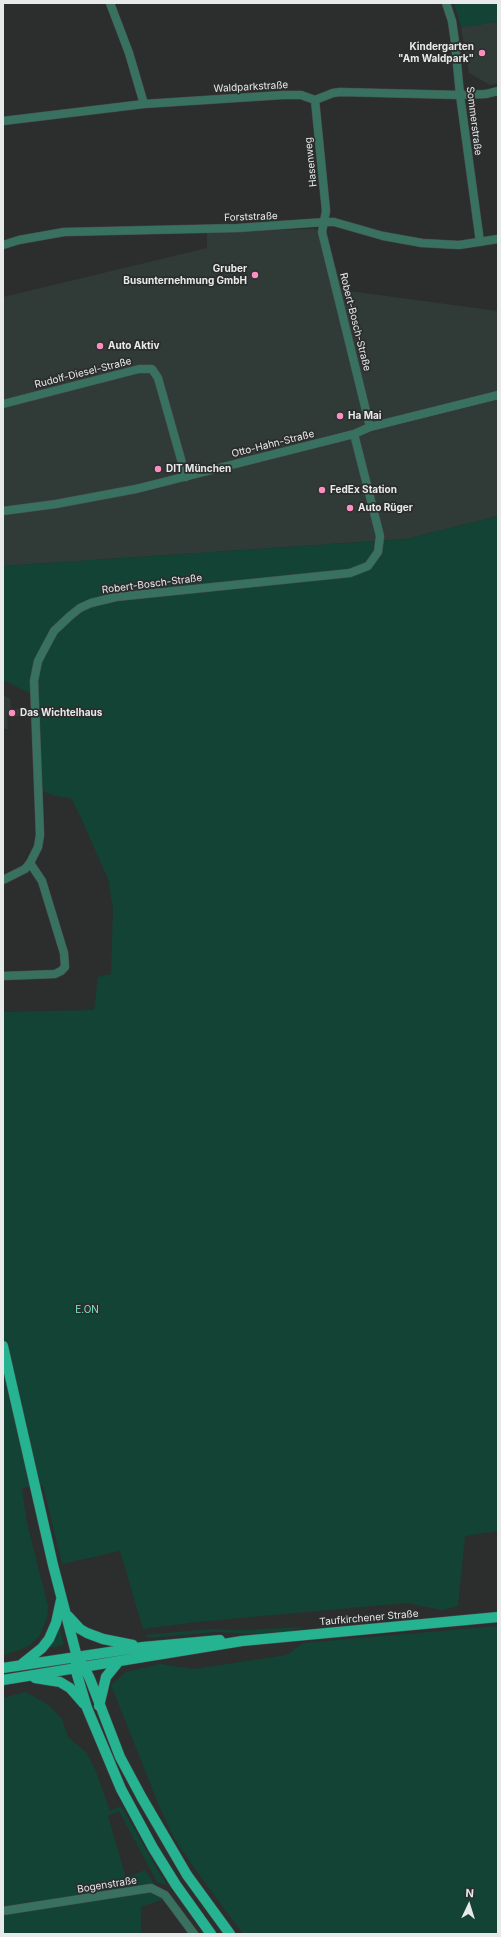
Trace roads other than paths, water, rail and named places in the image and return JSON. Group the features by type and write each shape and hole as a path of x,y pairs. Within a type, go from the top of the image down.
{"main road":[{"path":"3,1346 61,1597 80,1667 88,1708 109,1764 140,1825 176,1885 211,1934"},
{"path":"20,1665 42,1648 49,1639 56,1623 61,1597"},
{"path":"65,1610 73,1622 87,1633 114,1642 143,1647"},
{"name":"Taufkirchener Straße","path":"3,1680 242,1641 498,1617"},
{"name":"Taufkirchener Straße","path":"3,1668 143,1647 212,1640 242,1641"},
{"path":"99,1706 106,1677 119,1661"},
{"path":"80,1667 99,1706 120,1757 168,1843 187,1875 230,1934"},
{"path":"22,1676 60,1682 70,1688 88,1708"}],"street":[{"path":"110,3 129,53 144,104"},
{"name":"Sommerstraße","path":"446,3 452,21 455,42 460,95 480,242"},
{"path":"315,100 340,92 460,95 486,94 498,91"},
{"name":"Waldparkstraße","path":"3,121 144,104 288,95 301,95 315,100"},
{"name":"Hasenweg","path":"315,100 326,211 325,222"},
{"name":"Forststraße","path":"3,245 19,240 64,232 238,228 325,222 334,222 383,236 422,243 459,245 498,239"},
{"name":"Robert-Bosch-Straße","path":"325,222 322,232 370,428"},
{"name":"Rudolf-Diesel-Straße","path":"3,404 140,369 152,369 158,378 186,477"},
{"name":"Otto-Hahn-Straße","path":"3,511 56,504 136,489 354,434 370,428 498,395"},
{"name":"Robert-Bosch-Straße","path":"3,880 15,875 30,863 38,846 40,835 34,680 40,656 54,631 80,608 110,598 350,573 368,566 378,552 380,536 354,434"},
{"path":"3,976 55,974 65,967 64,953 42,881 30,863"},
{"name":"Bogenstraße","path":"3,1912 151,1888 165,1895 194,1934"}],"place":[{"name":"Kindergarten \"Am Waldpark\"","path":"482,53"},
{"name":"Gruber Busunternehmung GmbH","path":"255,275"},
{"name":"Auto Aktiv","path":"100,346"},
{"name":"Ha Mai","path":"340,416"},
{"name":"DIT München","path":"158,469"},
{"name":"FedEx Station","path":"322,490"},
{"name":"Auto Rüger","path":"350,508"},
{"name":"Das Wichtelhaus","path":"12,713"}],"park label":[{"name":"E.ON","path":"87,1310"}]}
